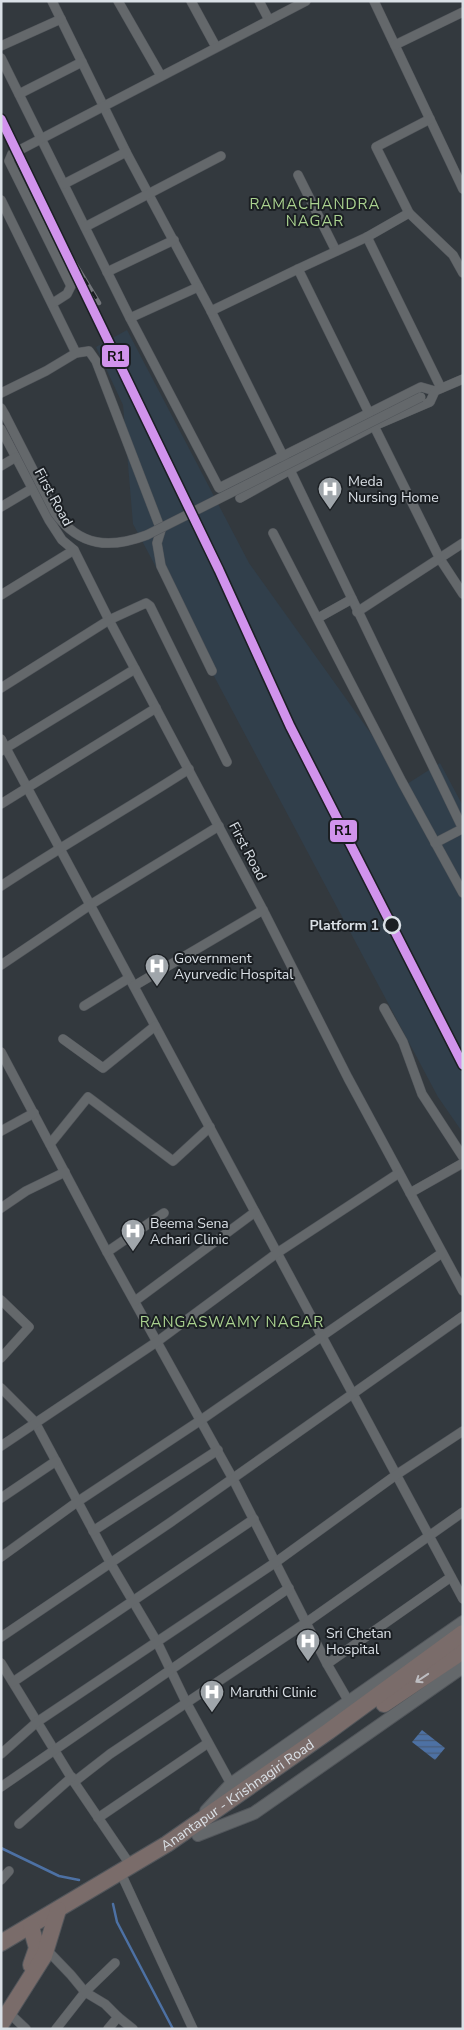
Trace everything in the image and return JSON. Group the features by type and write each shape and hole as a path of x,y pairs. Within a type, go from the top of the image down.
{"highway":[{"name":"Anantapur - Krishnagiri Road","path":"1,1953 127,1873 164,1857 196,1830 331,1734 463,1633"},
{"path":"331,1734 463,1651"},
{"path":"4,2016 47,1950 56,1917"},
{"name":"Anantapur - Krishnagiri Road","path":"1,1943 33,1931"},
{"path":"4,2016 33,1962 37,1948 33,1931"}],"street":[{"path":"52,1 126,152 211,311 290,470 462,828 435,843"},
{"path":"118,1 161,76"},
{"path":"191,1 216,47"},
{"path":"259,1 269,20"},
{"path":"53,303 67,294 71,286 9,161 12,154 306,1"},
{"path":"374,1 463,189"},
{"path":"394,45 463,12"},
{"path":"1,46 61,19"},
{"path":"1,58 130,318 219,488 421,387 438,390"},
{"path":"19,94 82,62"},
{"path":"430,120 376,147 409,213 453,255 463,273"},
{"path":"64,184 126,152"},
{"path":"85,227 221,156"},
{"path":"298,175 336,251"},
{"path":"1,200 76,353"},
{"path":"211,311 367,237 409,213"},
{"path":"367,237 438,390"},
{"path":"107,272 174,240"},
{"path":"298,269 368,413"},
{"path":"130,318 198,286"},
{"path":"1,393 76,353 89,351 96,361 161,530 157,543 161,566 212,672"},
{"path":"3,411 55,513 66,528 91,541 119,543 147,535 421,397 461,382"},
{"path":"240,498 374,426 430,402 438,390"},
{"path":"374,426 440,558 463,594"},
{"name":"First Road","path":"1,429 58,533 74,550 109,620 463,1291"},
{"path":"1,466 16,457"},
{"path":"1,507 33,488"},
{"path":"273,532 463,893"},
{"path":"357,612 463,544"},
{"path":"1,595 74,550"},
{"path":"318,618 352,599"},
{"path":"1,688 109,620 148,603 226,762"},
{"path":"4,749 135,669"},
{"path":"1,804 156,708"},
{"path":"1,739 4,749 28,787 463,1599"},
{"path":"1,886 59,847 125,810 189,769"},
{"path":"1,965 90,905 219,826"},
{"path":"84,1006 132,982 263,910"},
{"path":"384,1008 407,1051 422,1094 463,1157"},
{"path":"63,1039 103,1068 155,1026"},
{"path":"2,1057 34,1113 107,1252 218,1450 327,1664 349,1702"},
{"path":"50,1144 88,1097 173,1161 210,1127"},
{"path":"1,1131 34,1113"},
{"path":"410,1193 463,1163"},
{"path":"1,1208 26,1191 65,1172"},
{"path":"1,1446 158,1341 277,1253 399,1172"},
{"path":"135,1300 255,1212"},
{"path":"107,1252 164,1214"},
{"path":"1,1557 78,1502 201,1420 321,1335 442,1253"},
{"path":"1,1300 29,1327 1,1358"},
{"path":"1,1637 111,1564 463,1316"},
{"path":"1,1388 35,1422 111,1564 157,1642 186,1702 230,1784"},
{"path":"1,1754 37,1722 157,1642 190,1617 276,1562 396,1475 463,1431"},
{"path":"93,1531 218,1450"},
{"path":"1,1498 56,1462"},
{"path":"19,1824 73,1780 306,1622 463,1512"},
{"path":"13,1682 254,1519"},
{"path":"327,1664 451,1577"},
{"path":"1,1786 171,1671 289,1588"},
{"path":"196,1830 230,1784 463,1622"},
{"path":"1,1663 98,1818 127,1873 193,2029"},
{"path":"196,1830 254,1812 463,1667"},
{"path":"98,1818 208,1743"},
{"path":"1,1880 8,1872"},
{"path":"47,1950 85,1992 105,2004 133,2029"},
{"path":"56,2029 85,1992 116,1963"},
{"path":"4,2016 26,2029"},
{"path":"108,2029 118,2017"}],"shaded area":[{"path":"127,330 249,563 407,784 440,763 463,806 463,1133 438,1097 133,524 123,405 96,347"}],"water":[{"path":"422,1730 445,1748 435,1760 412,1742"}],"waterway":[{"path":"1,1848 59,1876 79,1880"},
{"path":"113,1904 117,1922 173,2029"}],"railway":[{"path":"59,237 99,303"}],"transit line":[{"name":"R1","path":"1,119 219,570 290,726 463,1065"}],"place":[{"name":"Meda Nursing Home","path":"330,510"},
{"name":"Platform 1","path":"392,925"},
{"name":"Government Ayurvedic Hospital","path":"157,987"},
{"name":"Beema Sena Achari Clinic","path":"133,1252"},
{"name":"Sri Chetan Hospital","path":"308,1662"},
{"name":"Maruthi Clinic","path":"212,1713"}],"district":[{"name":"RAMACHANDRA NAGAR","path":"315,212"},
{"name":"RANGASWAMY NAGAR","path":"232,1322"}]}
